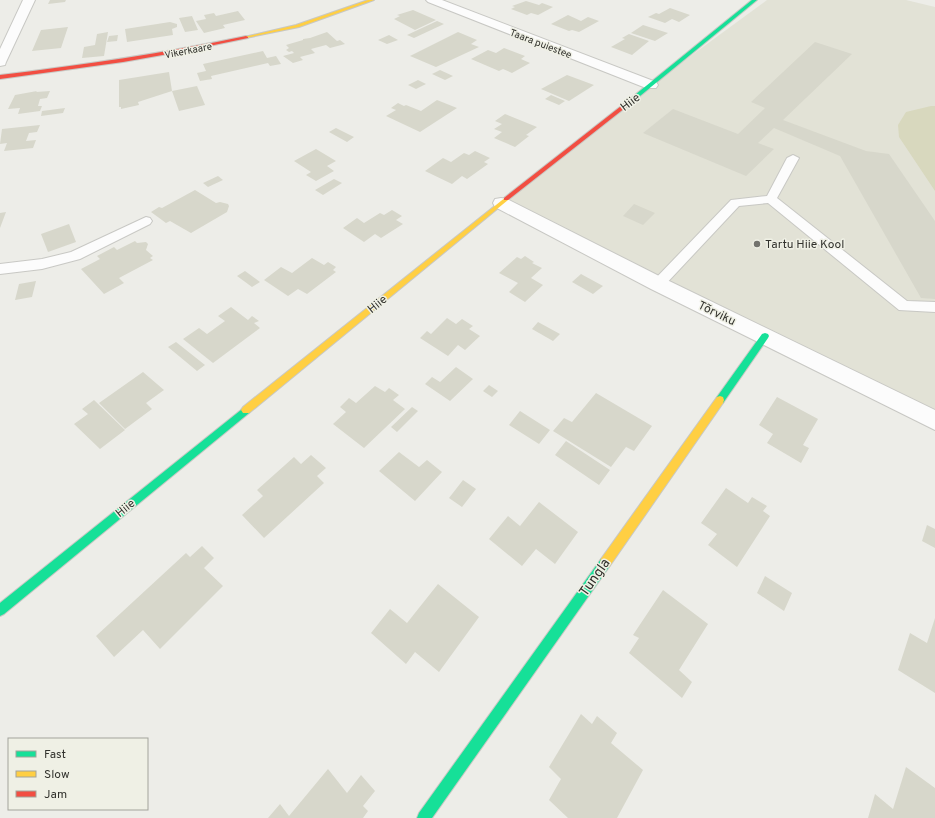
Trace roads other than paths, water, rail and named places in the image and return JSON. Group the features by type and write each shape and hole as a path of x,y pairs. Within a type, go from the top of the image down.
{"street":[{"path":"0,62 29,0"},
{"name":"Vikerkaare","path":"0,77 107,64 186,51 297,26 372,0"},
{"name":"Taara puiestee","path":"432,0 651,85"},
{"name":"Hiie","path":"0,610 500,203 651,85 755,0"},
{"name":"Tõrviku","path":"500,203 658,284 935,421"},
{"name":"Tungla","path":"424,818 765,336"}],"lane":[{"path":"771,199 793,158"},
{"path":"658,284 735,203 771,199 904,306 935,307"},
{"path":"0,270 42,264 75,256 146,221"}],"place":[{"name":"Tartu Hiie Kool","path":"757,244"}]}
